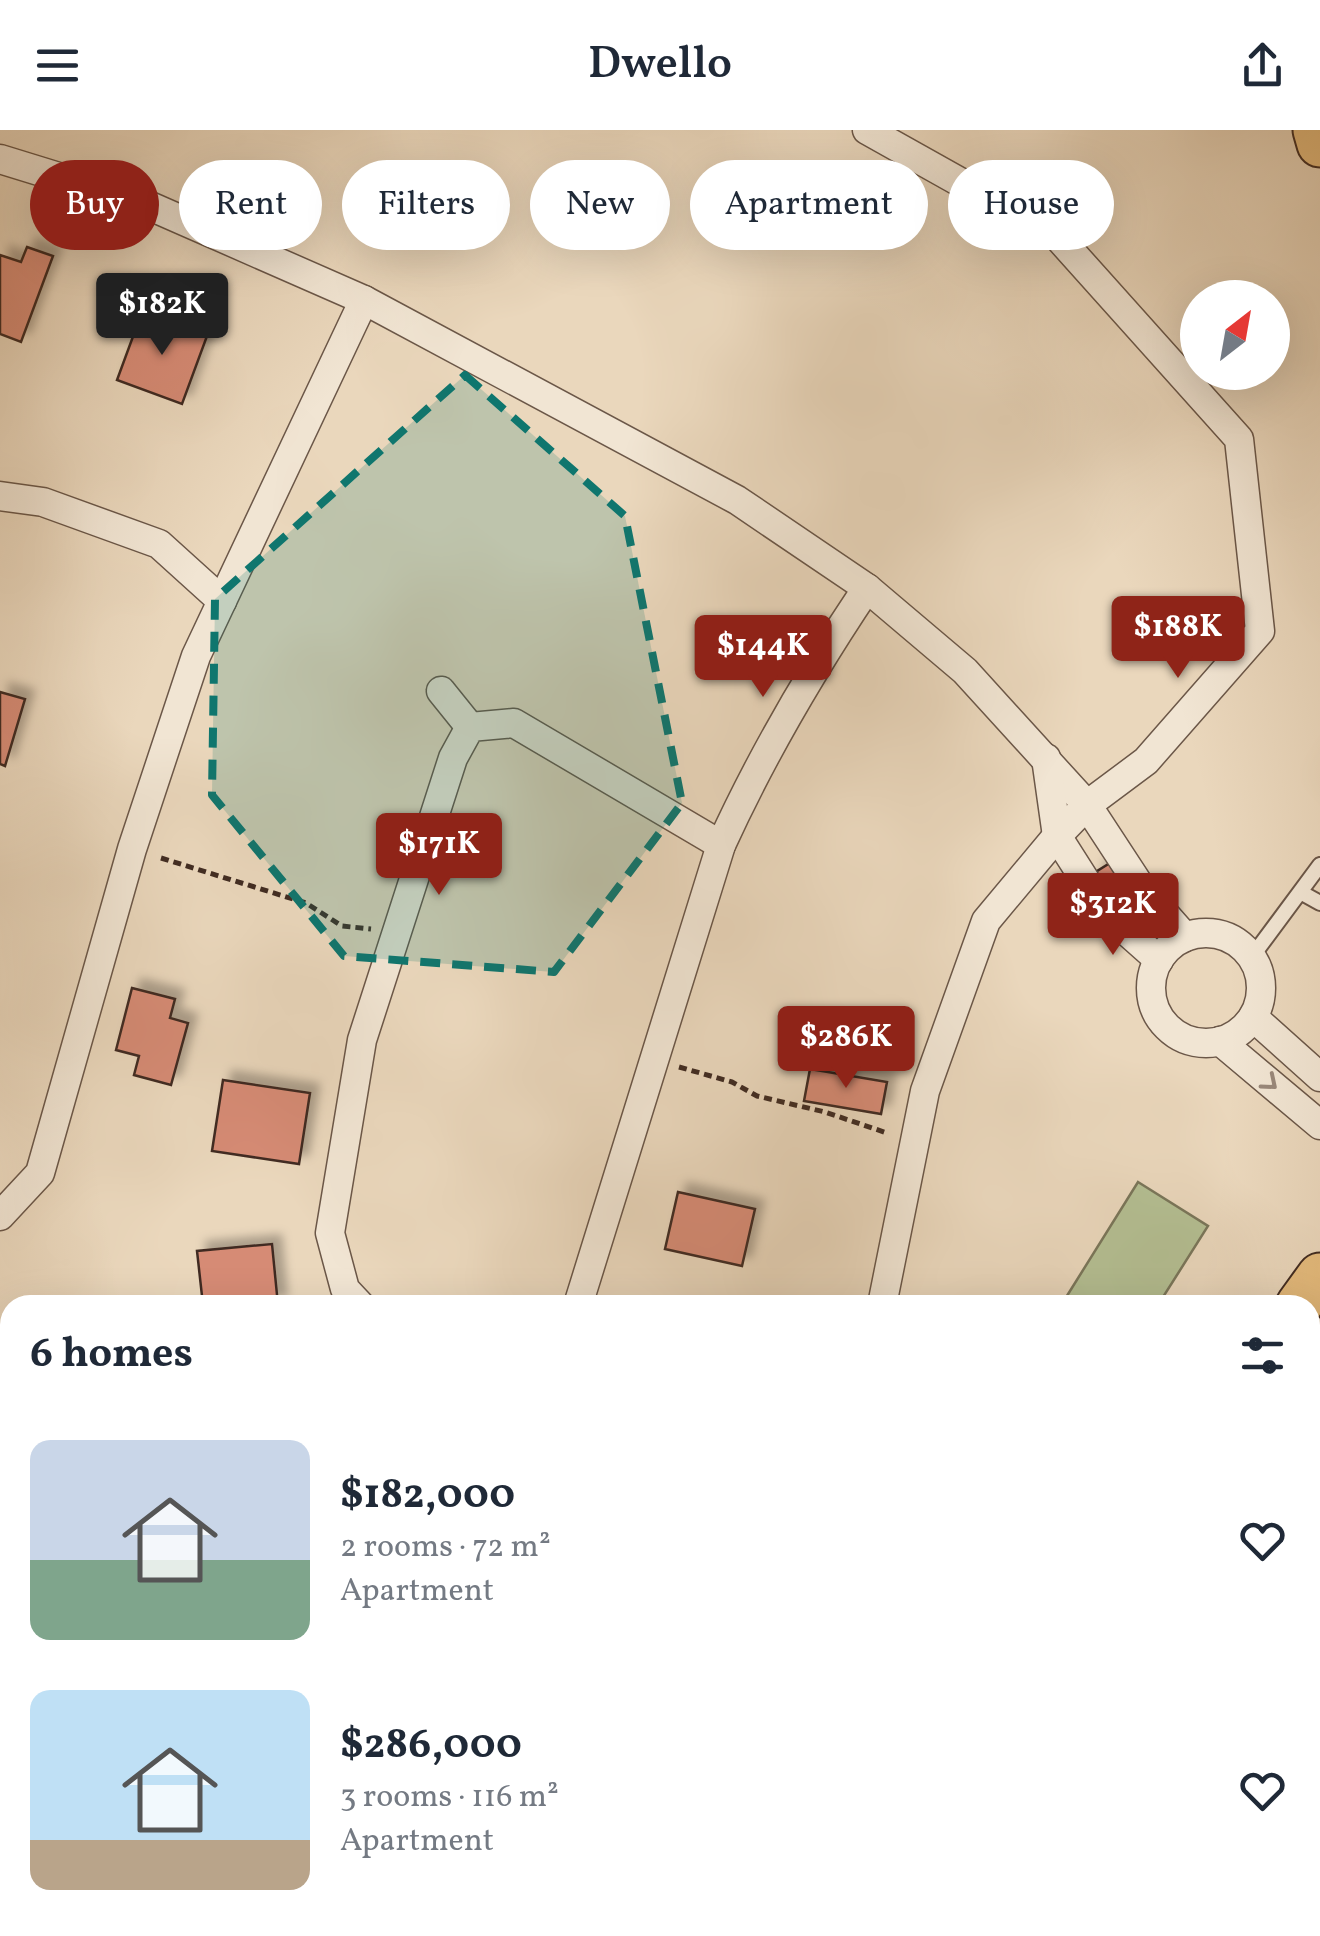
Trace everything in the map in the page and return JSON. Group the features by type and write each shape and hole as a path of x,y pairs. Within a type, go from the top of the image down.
{"main road":[{"path":"1316,130 1320,144"}],"street":[{"path":"867,130 1058,237 1239,439 1260,631 1146,761 1088,805 1057,836 986,922 925,1092 884,1295"},
{"path":"0,159 143,203 364,300 737,500 868,588 965,672 1088,805 1140,886 1184,938"},
{"path":"0,1216 40,1173 132,849 196,656 364,300"},
{"path":"0,496 44,502 159,544 222,601"},
{"path":"581,1295 721,846 752,778 831,642 868,588"},
{"path":"441,691 470,727"},
{"path":"470,727 514,723 721,846"},
{"path":"351,1295 345,1289 330,1234 362,1040 453,758 470,727"},
{"path":"1046,757 1057,836 1106,912 1159,960"},
{"path":"1205,933 1226,937 1251,958 1261,987 1253,1016 1233,1036 1220,1041 1192,1041 1176,1034 1162,1021 1151,996 1152,977 1166,950 1184,938 1205,933"},
{"path":"1253,1016 1320,1076"},
{"path":"1220,1041 1320,1125"}],"lane":[{"path":"1251,958 1320,865"},
{"path":"1302,892 1320,902"}],"path":[{"path":"132,849 306,902 342,926 399,931"},
{"path":"652,1058 732,1082 757,1096 825,1112 916,1143"}],"highlighted area":[{"path":"465,375 625,516 682,803 554,972 344,956 212,795 215,599"}],"green space":[{"path":"1138,1182 1208,1226 1164,1295 1067,1295"}],"building":[{"path":"27,247 53,256 21,342 0,334 0,255 21,262"},
{"path":"142,312 207,336 182,404 117,380"},
{"path":"0,692 25,699 5,766 0,764"},
{"path":"1110,863 1134,902 1118,912 1094,873"},
{"path":"132,988 175,999 170,1018 188,1023 171,1085 134,1075 139,1056 116,1050"},
{"path":"810,1069 887,1082 881,1114 804,1101"},
{"path":"223,1080 310,1093 299,1164 212,1151"},
{"path":"678,1192 755,1209 742,1266 665,1249"},
{"path":"272,1244 277,1295 202,1295 197,1251"}]}
